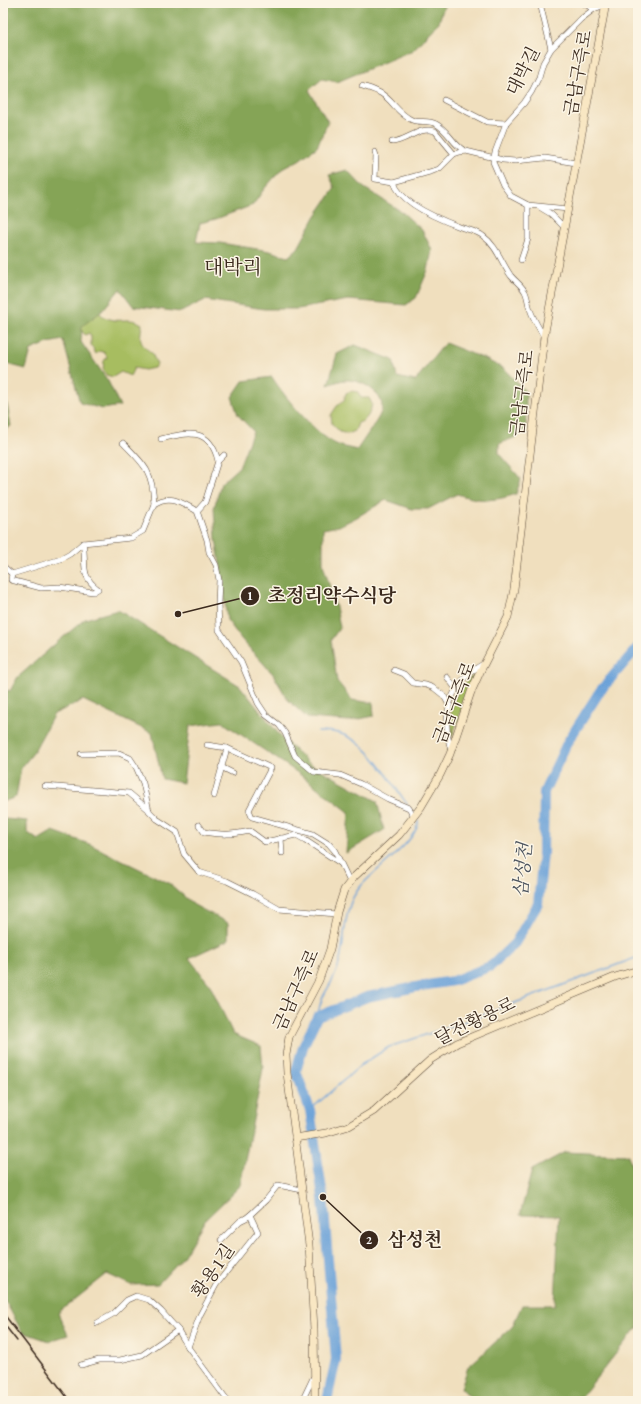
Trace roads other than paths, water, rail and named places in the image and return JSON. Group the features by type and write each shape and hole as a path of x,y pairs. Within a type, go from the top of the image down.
{"main road":[{"name":"금남구즉로","path":"315,1399 314,1329 309,1245 302,1190 298,1138 286,1054 289,1037 319,980 330,949 336,914 344,890 350,882 399,835 421,807 440,775 451,751 471,692 508,617 514,589 544,337 605,4"},
{"name":"달전황용로","path":"298,1138 326,1133 349,1126 374,1111 430,1060 457,1043 615,977 638,970"}],"street":[{"name":"대박길","path":"494,158 506,124 524,104 532,91 539,77 543,63 551,50 540,3"},
{"path":"583,3 594,9"},
{"path":"551,50 581,19 594,9 605,4"},
{"path":"362,86 383,94 399,111 413,121 428,121 436,123 459,148 466,151 494,158 515,161 545,158 576,163"},
{"path":"444,100 487,122 506,124"},
{"path":"392,142 398,141 421,130 431,130 435,131 454,154"},
{"path":"375,152 375,179 394,182 439,168 454,154 466,151"},
{"path":"494,158 493,162 499,178 506,190 516,200 528,205 539,207 568,209"},
{"path":"394,182 396,190 412,203 438,219 483,235 497,252 511,276 524,289 527,295 530,311 544,337"},
{"path":"521,260 528,239 528,205"},
{"path":"539,207 551,214 564,227"},
{"path":"161,439 178,434 197,434 206,440 215,452 218,462"},
{"path":"12,574 61,559 70,554 83,543 131,538 143,530 154,504 154,493 150,475 144,464 123,443"},
{"path":"197,511 204,502 218,462 224,455"},
{"path":"154,504 160,501 176,499 197,511 207,540 209,552 216,565 219,580 219,630 241,662 258,703 266,715 279,725 285,733 295,756 314,772 340,775 361,784 388,799 409,808 414,816"},
{"path":"3,566 12,574 12,580 41,588 59,587 94,592 98,589 91,584 85,576 83,543"},
{"path":"451,751 448,740 449,705 451,697 459,684 471,671 484,664"},
{"path":"394,670 404,674 413,683 434,688 444,696 449,705"},
{"path":"447,677 456,689"},
{"path":"207,745 227,748 271,768 249,810 252,817 313,834 329,844 335,851 350,882"},
{"path":"214,796 227,748"},
{"path":"81,754 119,754 130,758 143,783 149,811"},
{"path":"222,767 233,773"},
{"path":"45,786 129,792 157,819 177,832 184,854 199,872 227,881 278,909 336,914"},
{"path":"199,825 204,832 218,834 234,835 250,831 265,842 296,835 341,864"},
{"path":"281,838 282,853"},
{"name":"황용1길","path":"221,1240 240,1221 250,1215 266,1200 278,1185 302,1190"},
{"name":"황용1길","path":"188,1347 200,1316 216,1285 258,1232 250,1215"},
{"path":"97,1323 113,1314 127,1300 136,1296 148,1300 161,1311 178,1330 188,1347 228,1401"},
{"path":"81,1365 99,1360 120,1360 142,1355 178,1330"},
{"name":"금남구즉로","path":"302,1401 315,1376"}],"waterway":[{"name":"삼성천","path":"327,1401 336,1359 323,1197 310,1110 296,1071 303,1047 317,1017 367,997 453,981 491,966 515,943 538,904 543,853 544,792 567,743 600,691 638,647"},
{"path":"318,732 333,732 345,735 356,741 376,760 407,804"},
{"path":"317,1017 322,999 337,971 341,957 345,925 350,904 361,886 404,846 416,829 418,821"},
{"path":"310,1110 361,1065 389,1047 464,1022 638,957"}],"railway":[{"path":"3,1313 70,1401"},
{"path":"3,1323 17,1341"}],"place":[{"name":"초정리약수식당","path":"178,614"},
{"name":"삼성천","path":"323,1197"}],"district":[{"name":"대박리","path":"233,267"}]}
